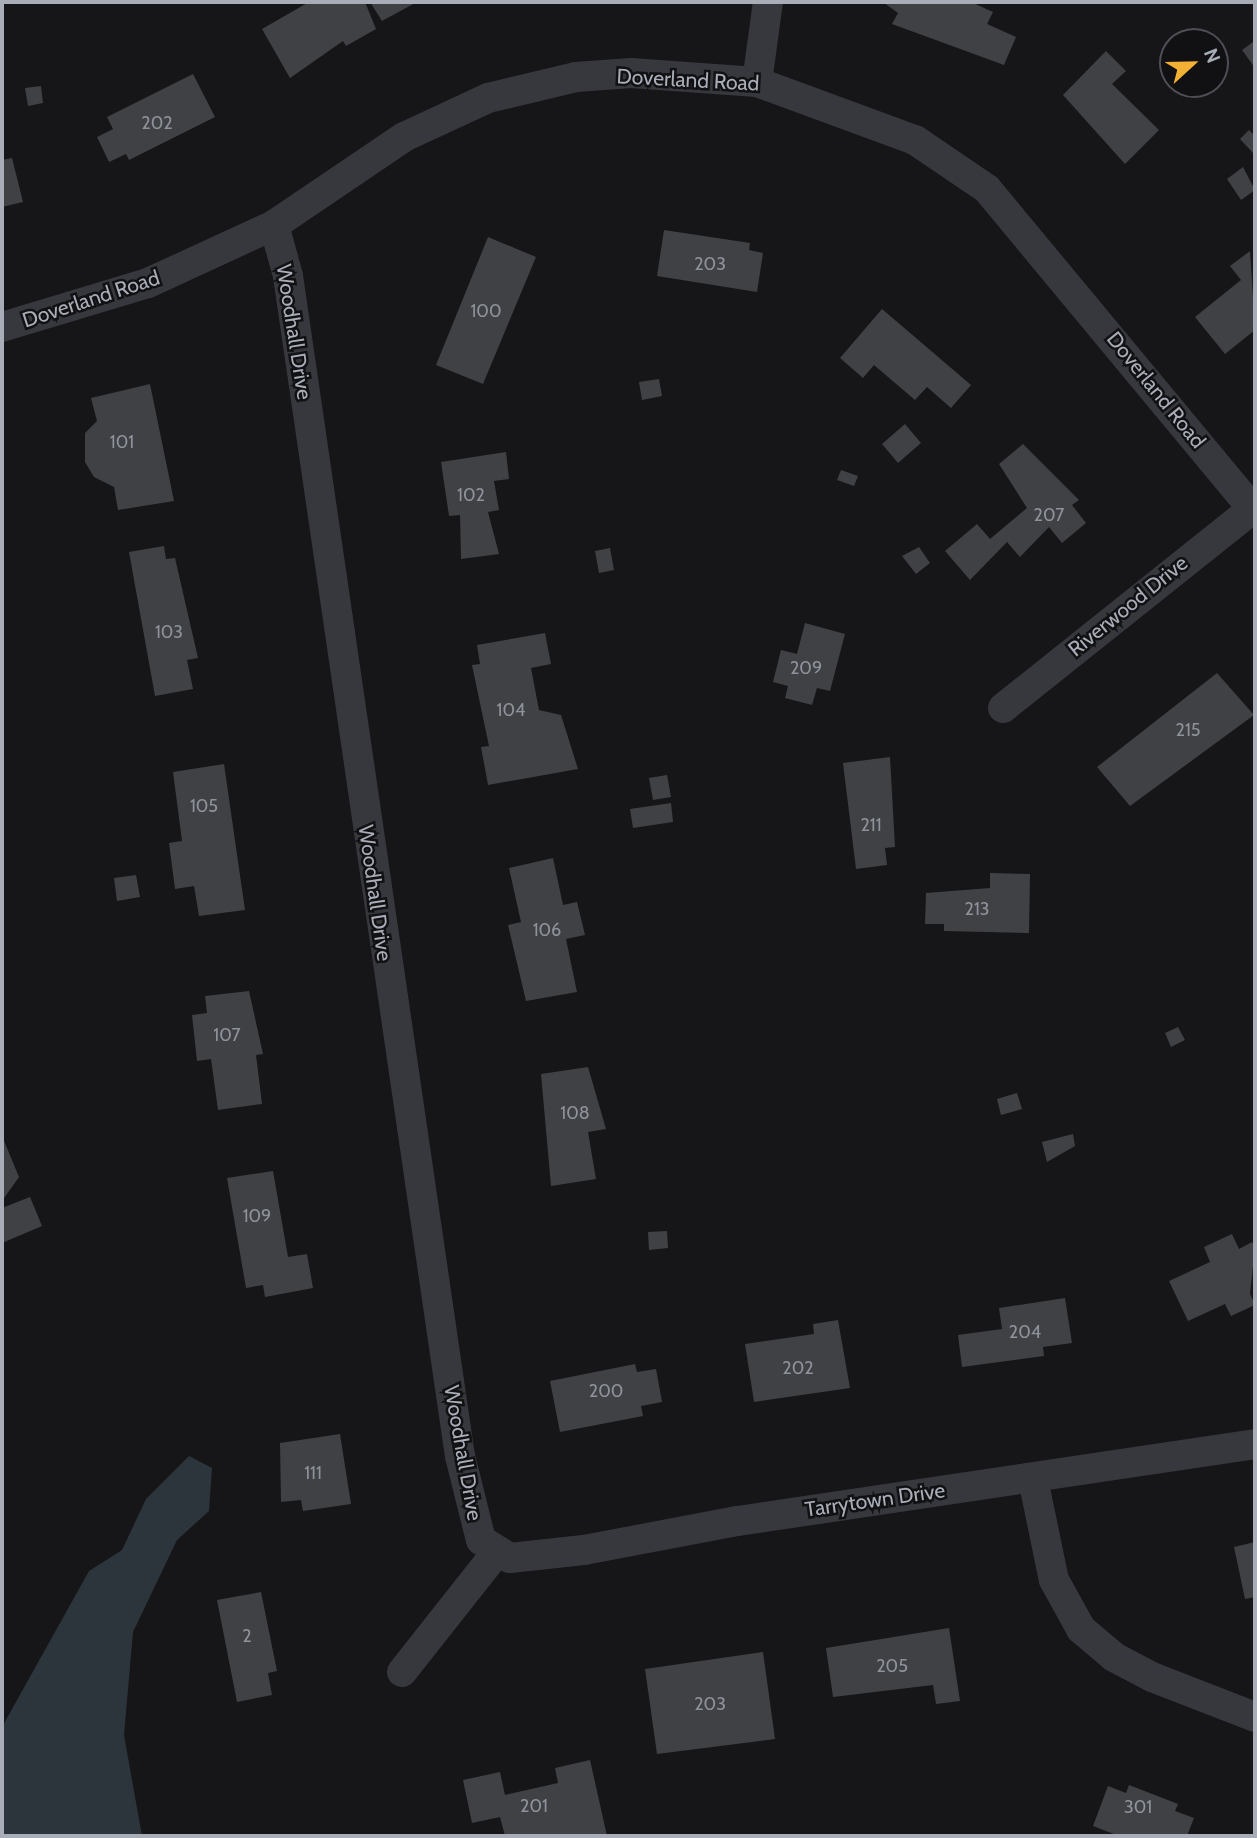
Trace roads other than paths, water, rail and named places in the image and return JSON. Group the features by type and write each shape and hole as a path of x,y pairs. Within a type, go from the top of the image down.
{"street":[{"path":"757,82 768,2"},
{"name":"Doverland Road","path":"2,327 148,283 275,225 404,137 488,98 576,77 631,73 757,82 915,140 987,189 1255,509"},
{"name":"Woodhall Drive","path":"275,225 288,276 460,1456 474,1523 496,1553"},
{"name":"Riverwood Drive","path":"1003,708 1255,509"},
{"name":"Tarrytown Drive","path":"496,1553 510,1558 584,1550 738,1521 1255,1444"},
{"path":"1033,1479 1054,1580 1080,1629 1142,1672 1255,1717"},
{"path":"402,1672 496,1553"}]}
